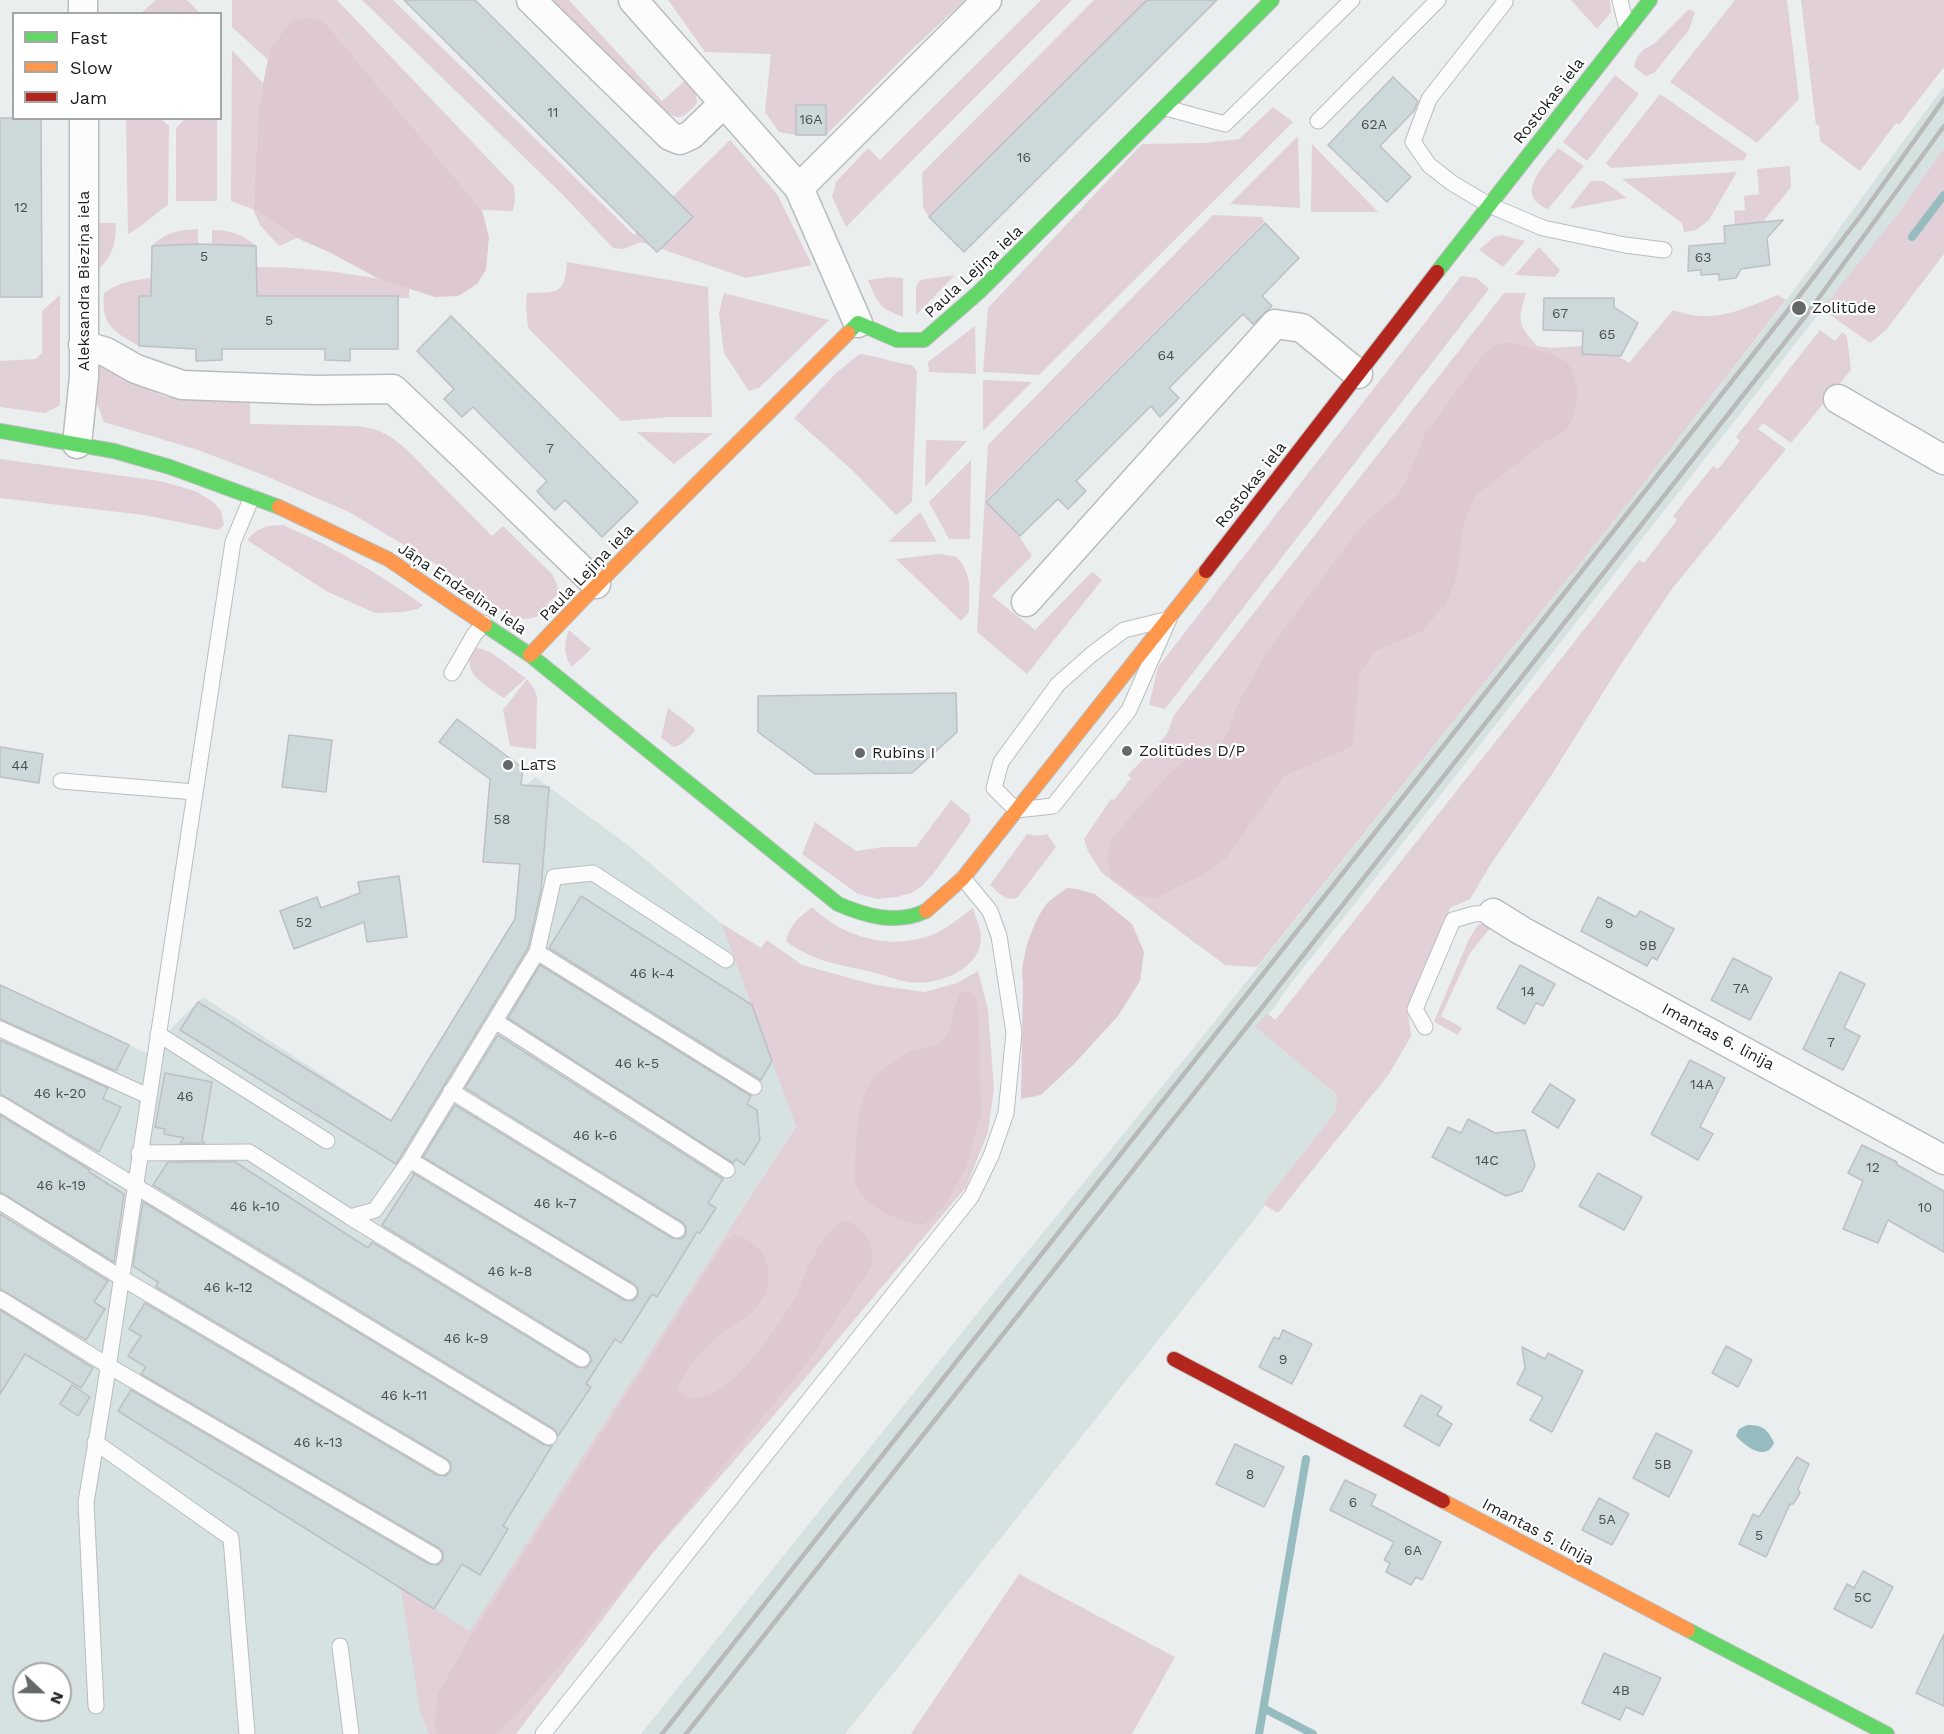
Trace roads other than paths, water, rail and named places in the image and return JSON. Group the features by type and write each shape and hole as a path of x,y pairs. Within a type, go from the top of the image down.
{"street":[{"path":"531,0 670,136 680,140 691,135 724,103"},
{"path":"633,0 799,188 858,322"},
{"path":"799,188 987,0"},
{"name":"Paula Lejiņa iela","path":"530,655 597,584 858,322 897,340 924,340 980,292 1272,0"},
{"name":"Rostokas iela","path":"838,904 862,915 882,920 902,918 924,912 963,878 1168,619 1650,0"},
{"name":"Aleksandra Bieziņa iela","path":"77,444 84,377 84,120"},
{"path":"1026,602 1275,324 1302,328 1358,374"},
{"path":"83,345 106,352 136,369 182,385 316,390 393,389 597,584"},
{"path":"1838,399 1944,459"},
{"name":"Jāņa Endzelīna iela","path":"0,431 114,451 170,467 252,496 322,526 387,559 530,655 838,904"},
{"name":"Imantas 6. līnija","path":"1492,913 1944,1160"},
{"name":"Imantas 5. līnija","path":"1174,1359 1887,1734"}],"lane":[{"path":"1166,108 1225,124 1352,0"},
{"path":"1318,121 1438,0"},
{"path":"1504,0 1506,2 1429,99 1413,142 1429,165 1452,183 1489,205 1543,228 1625,245 1664,250"},
{"path":"1620,0 1627,29"},
{"path":"96,1706 86,1502 233,542 252,496"},
{"path":"1168,619 1129,710 1053,806 1016,810 994,788 1001,762 1058,684 1124,630 1168,619"},
{"path":"452,674 474,635 484,623"},
{"path":"62,781 195,792"},
{"path":"350,1217 375,1210 410,1160 537,952 554,877 593,873 726,960"},
{"path":"543,1734 970,1197 981,1177 1006,1113 1014,1033 999,936 990,911 963,878"},
{"path":"1425,1027 1415,1010 1454,920 1474,914 1492,913"},
{"path":"537,952 754,1088"},
{"path":"495,1021 728,1170"},
{"path":"0,1029 148,1096"},
{"path":"158,1034 327,1141"},
{"path":"451,1091 676,1230"},
{"path":"0,1104 549,1437"},
{"path":"140,1153 249,1152 350,1217 582,1359"},
{"path":"410,1160 629,1292"},
{"path":"0,1202 120,1277 442,1467"},
{"path":"0,1299 107,1365 434,1556"},
{"path":"95,1442 231,1538 248,1734"},
{"path":"340,1646 351,1734"}],"water":[{"path":"1747,1425 1761,1427 1767,1431 1774,1443 1770,1449 1756,1451 1736,1436 1739,1429"}],"waterway":[{"path":"1912,237 1944,195"},
{"path":"1259,1734 1306,1459"},
{"path":"1265,1709 1313,1734"}],"railway":[{"path":"662,1734 1793,304 1862,214 1944,99"},
{"path":"686,1734 1264,1005 1807,314 1944,126"}],"place":[{"name":"Zolitūde","path":"1799,308"},
{"name":"Zolitūdes D/P","path":"1127,751"},
{"name":"Rubīns I","path":"860,753"},
{"name":"LaTS","path":"508,765"}]}
